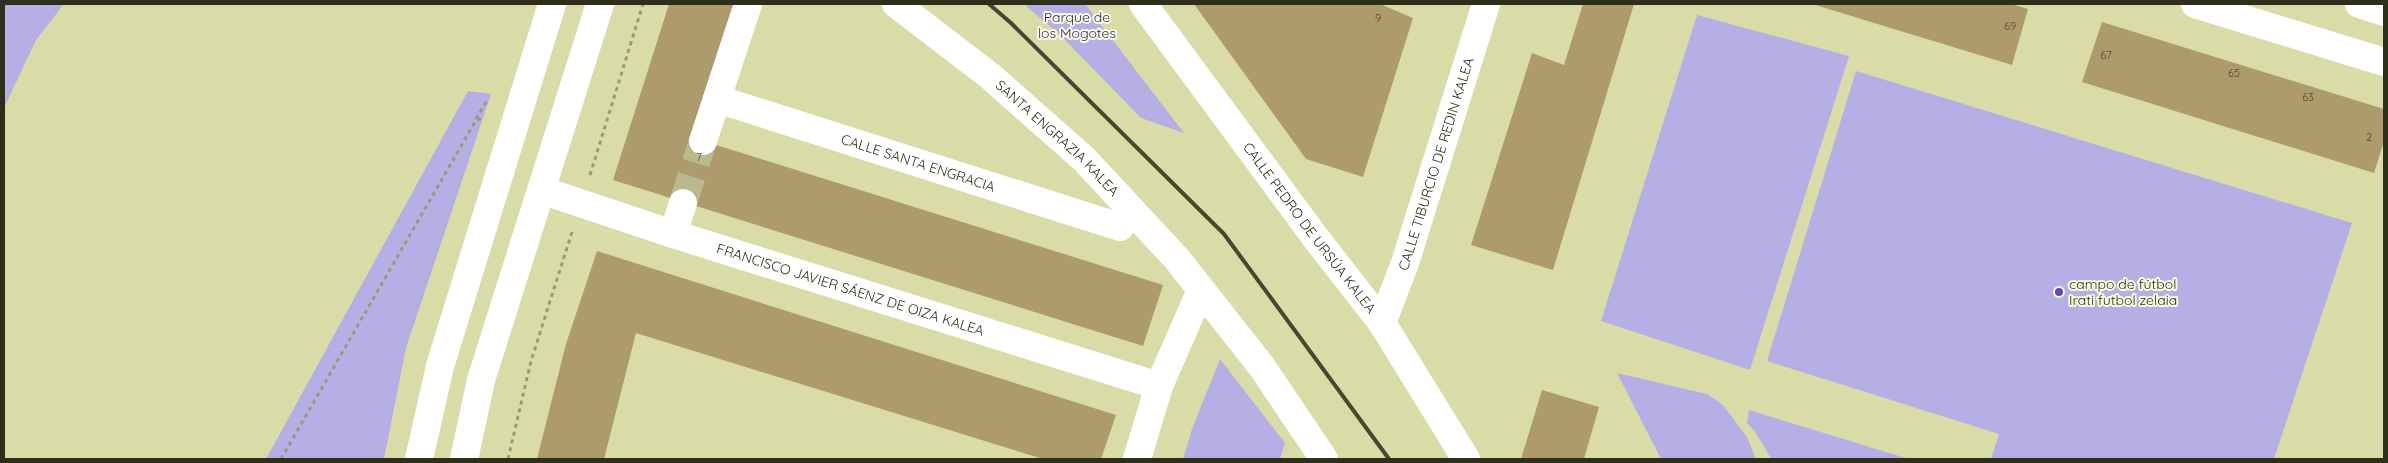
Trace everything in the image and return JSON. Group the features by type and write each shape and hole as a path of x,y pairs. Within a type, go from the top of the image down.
{"street":[{"path":"419,459 440,366 552,4"},
{"path":"464,459 481,380 600,4"},
{"path":"703,142 748,4"},
{"name":"SANTA ENGRAZIA KALEA","path":"896,4 990,76 1084,159 1177,259 1262,367 1324,459"},
{"name":"CALLE PEDRO DE URSÚA KALEA","path":"1143,4 1315,237 1382,323 1466,459"},
{"name":"CALLE TIBURCIO DE REDIN KALEA","path":"1382,323 1404,263 1486,4"},
{"path":"2196,4 2384,62"},
{"path":"2359,4 2384,12"},
{"name":"CALLE SANTA ENGRACIA","path":"717,99 1120,227"},
{"name":"FRANCISCO JAVIER SÁENZ DE OIZA KALEA","path":"541,190 672,234 1159,386"},
{"path":"672,234 683,203"},
{"path":"1137,459 1159,386 1201,290"}],"path":[{"path":"281,459 476,120 519,110"}],"green space":[{"path":"4,4 64,4 36,40 4,108"},
{"name":"Parque de los Mogotes","path":"1024,4 1085,4 1184,133 1141,118 1062,37"},
{"path":"1697,15 1849,56 1750,370 1601,321"},
{"name":"campo de fútbol Irati futbol zelaia","path":"1856,71 2352,223 2274,459 1991,459 1999,434 1767,361"},
{"path":"468,91 491,94 406,348 384,459 266,459"},
{"path":"1220,359 1285,443 1280,459 1183,459 1192,429"},
{"path":"1617,373 1707,394 1723,405 1747,437 1756,459 1661,459"},
{"path":"1749,410 1909,459 1771,459 1756,433 1747,423"}],"building":[{"path":"669,4 736,4 694,138 1163,285 1143,346 613,180"},
{"path":"1194,4 1380,4 1413,18 1363,177 1306,159"},
{"path":"1583,4 1634,4 1553,270 1471,245 1532,53 1564,65"},
{"path":"1812,4 2011,4 2028,9 2012,65"},
{"path":"2102,22 2384,109 2384,141 2374,173 2082,82"},
{"path":"597,251 1116,415 1101,459 1043,459 636,333 604,459 537,459 566,344"},
{"path":"1542,390 1599,407 1584,459 1521,459"}],"tunnel":[{"path":"683,203 703,141"}],"railway":[{"path":"989,4 1011,23 1224,234 1389,459"}],"place":[{"name":"campo de fútbol Irati futbol zelaia","path":"2059,292"}]}
